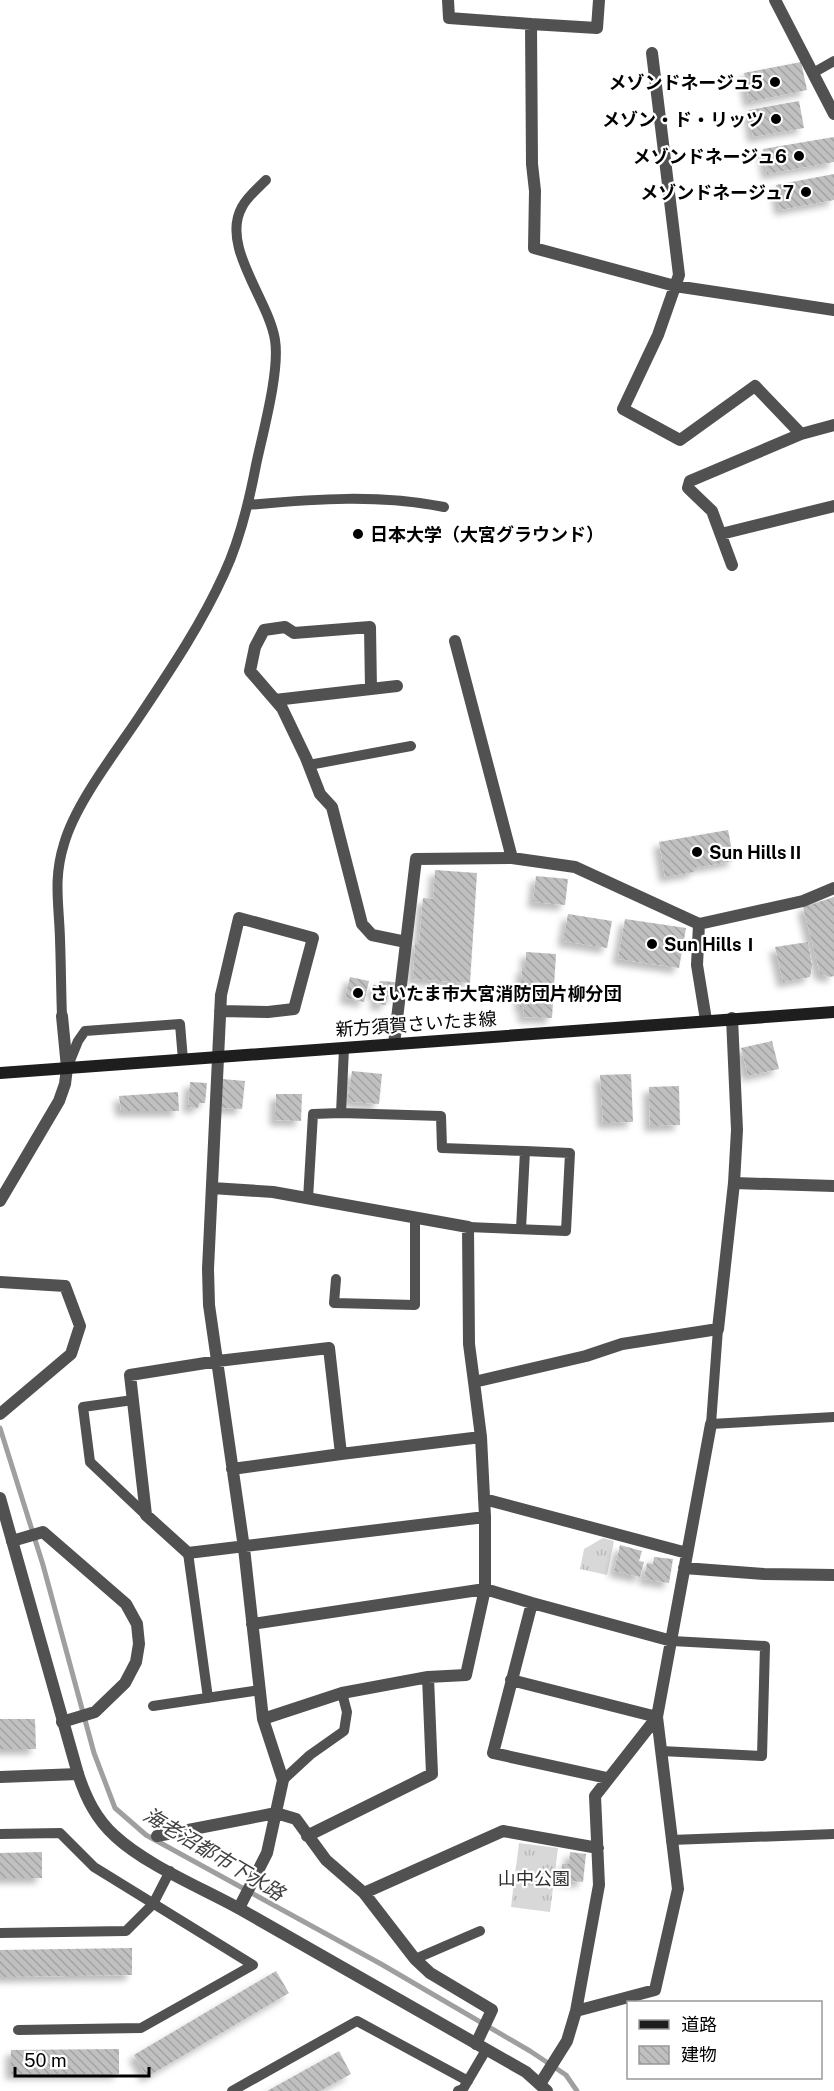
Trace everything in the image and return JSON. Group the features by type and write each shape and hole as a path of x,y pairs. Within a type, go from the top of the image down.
{"main road":[{"name":"新方須賀さいたま線","path":"0,1072 218,1058 834,1011"}],"street":[{"path":"448,0 449,18 597,28 599,0"},
{"path":"775,0 834,114"},
{"path":"531,24 534,248 675,286 834,310"},
{"path":"652,53 678,275 658,335 623,409 680,440 755,386 801,434"},
{"path":"732,565 712,511 688,488 690,481 801,434 834,425"},
{"path":"721,534 834,506"},
{"path":"371,689 370,627 294,633 285,627 264,630 255,646 250,671 282,708 321,794 332,807 362,924 372,935 406,942"},
{"path":"455,641 512,858"},
{"path":"275,700 397,686"},
{"path":"394,1044 416,859 512,858 575,867 699,924 803,901 834,888"},
{"path":"220,1011 268,1012 294,1009 313,938 239,918 221,995 220,1011 212,1188 209,1293 244,1548 263,1719 282,1780 267,1853 239,1908"},
{"path":"699,924 697,965 706,1020"},
{"path":"0,1201 59,1101 65,1084 67,1068 62,1016"},
{"path":"474,1382 586,1356 622,1344 718,1329 734,1183 737,1130 732,1018"},
{"path":"734,1183 834,1186"},
{"path":"212,1188 273,1192 468,1227 469,1344 481,1437 486,1517 485,1589 466,1675 428,1677 342,1693 263,1719"},
{"path":"0,1282 66,1286 80,1326 71,1354 0,1414"},
{"path":"341,1454 329,1347 218,1361 130,1376 146,1515 188,1553 486,1517"},
{"path":"576,2011 655,1990 678,1889 657,1716 711,1424"},
{"path":"232,1468 481,1437"},
{"path":"0,1498 78,1774 87,1800 99,1819 114,1836 133,1851 239,1908 525,2072 543,2087 549,2070 567,2041 576,2011 599,1885 595,1796 657,1716"},
{"path":"484,1499 687,1553"},
{"path":"12,1541 43,1532 126,1604 137,1624 139,1644 136,1662 125,1683 96,1712 62,1722"},
{"path":"684,1568 764,1574 834,1575"},
{"path":"252,1624 485,1589 672,1641"},
{"path":"532,1603 493,1753 607,1778"},
{"path":"307,1836 432,1774 428,1677"},
{"path":"511,1680 657,1716"},
{"path":"0,1777 78,1774"},
{"path":"157,1836 276,1813 296,1819 326,1860 364,1893 415,1959 430,1973 492,2010 481,2047"},
{"path":"364,1893 503,1831 598,1848"}],"lane":[{"path":"813,73 834,61"},
{"path":"62,1016 56,886 64,844 73,820 203,615 225,573 248,505 274,373 275,340 266,311 240,250 235,231 243,205 266,180"},
{"path":"248,505 366,497 412,501 444,507"},
{"path":"309,765 411,746"},
{"path":"67,1068 78,1041 85,1031 180,1024 183,1060"},
{"path":"340,1113 344,1048"},
{"path":"308,1198 313,1114 441,1116 442,1148 570,1153 566,1231 468,1227"},
{"path":"521,1229 525,1151"},
{"path":"336,1279 334,1303 415,1305 415,1217"},
{"path":"718,1329 711,1424 834,1417"},
{"path":"133,1400 83,1407 90,1462 146,1515"},
{"path":"188,1553 208,1698"},
{"path":"661,1751 762,1756 765,1647 672,1641"},
{"path":"153,1706 260,1690"},
{"path":"282,1780 310,1755 344,1731 346,1712 342,1693"},
{"path":"0,1834 60,1833 94,1867 253,1965 141,2028 18,2030"},
{"path":"671,1840 834,1834"},
{"path":"0,1933 126,1931 153,1904 170,1871"},
{"path":"415,1959 480,1931"},
{"path":"232,2091 357,2020 463,2088 481,2047"}],"green space":[{"path":"603,1538 614,1541 607,1575 580,1569 584,1549"},
{"name":"山中公園","path":"519,1843 558,1848 550,1912 511,1907"}],"building":[{"name":"メゾンドネージュ5","path":"801,62 807,90 749,102 744,73"},
{"name":"メゾン・ド・リッツ","path":"799,101 804,128 753,137 749,110"},
{"name":"メゾンドネージュ6","path":"834,137 834,162 767,174 763,149"},
{"name":"メゾンドネージュ7","path":"834,174 834,200 780,210 776,185"},
{"name":"Sun HillsⅡ","path":"728,830 734,861 694,868 694,872 665,877 659,842"},
{"path":"435,870 477,873 470,983 413,979 415,942 419,944 423,898 433,899"},
{"path":"536,876 568,879 565,905 533,902"},
{"path":"834,897 834,976 830,977 820,974 803,907"},
{"path":"568,914 612,921 607,948 563,941"},
{"name":"Sun HillsⅠ","path":"625,919 686,928 679,968 618,959"},
{"path":"808,942 812,966 810,977 783,982 775,947"},
{"path":"526,952 556,954 552,1018 523,1017 524,1007 520,1007 522,968 526,968"},
{"path":"350,977 369,981 364,1002 345,998"},
{"path":"380,981 395,982 393,998 387,997 386,1005 375,1004 377,994 372,993 373,985 379,985"},
{"path":"772,1041 779,1069 748,1076 741,1048"},
{"path":"352,1071 382,1074 379,1104 353,1102 348,1097"},
{"path":"631,1074 633,1122 603,1123 600,1075"},
{"path":"222,1079 245,1081 242,1109 220,1108"},
{"path":"190,1082 207,1083 205,1103 199,1103 198,1108 188,1107"},
{"path":"679,1086 680,1125 650,1126 649,1087"},
{"path":"178,1092 179,1111 121,1111 119,1096"},
{"path":"276,1094 302,1094 301,1121 275,1120"},
{"path":"620,1545 642,1551 639,1561 644,1562 640,1577 614,1571"},
{"path":"654,1557 673,1559 669,1583 644,1579 647,1563 653,1564"},
{"path":"0,1719 35,1719 36,1749 0,1749"},
{"path":"42,1852 42,1878 0,1878 0,1853"},
{"path":"570,1852 586,1854 583,1882 561,1880 562,1864 569,1864"},
{"path":"132,1948 132,1975 0,1977 0,1950"},
{"path":"276,1971 289,1993 147,2077 134,2055"},
{"path":"119,2049 119,2074 11,2074 11,2050"},
{"path":"339,2051 351,2074 320,2091 267,2091"}],"waterway":[{"name":"海老沼都市下水路","path":"0,1428 43,1565 94,1753 115,1808 146,1835 381,1964 530,2051 566,2075 577,2091"}],"place":[{"name":"メゾンドネージュ5","path":"775,82"},
{"name":"メゾン・ド・リッツ","path":"776,119"},
{"name":"メゾンドネージュ6","path":"799,156"},
{"name":"メゾンドネージュ7","path":"806,192"},
{"name":"日本大学（大宮グラウンド）","path":"358,534"},
{"name":"Sun HillsⅡ","path":"697,852"},
{"name":"Sun HillsⅠ","path":"652,944"},
{"name":"さいたま市大宮消防団片柳分団","path":"358,993"}]}
